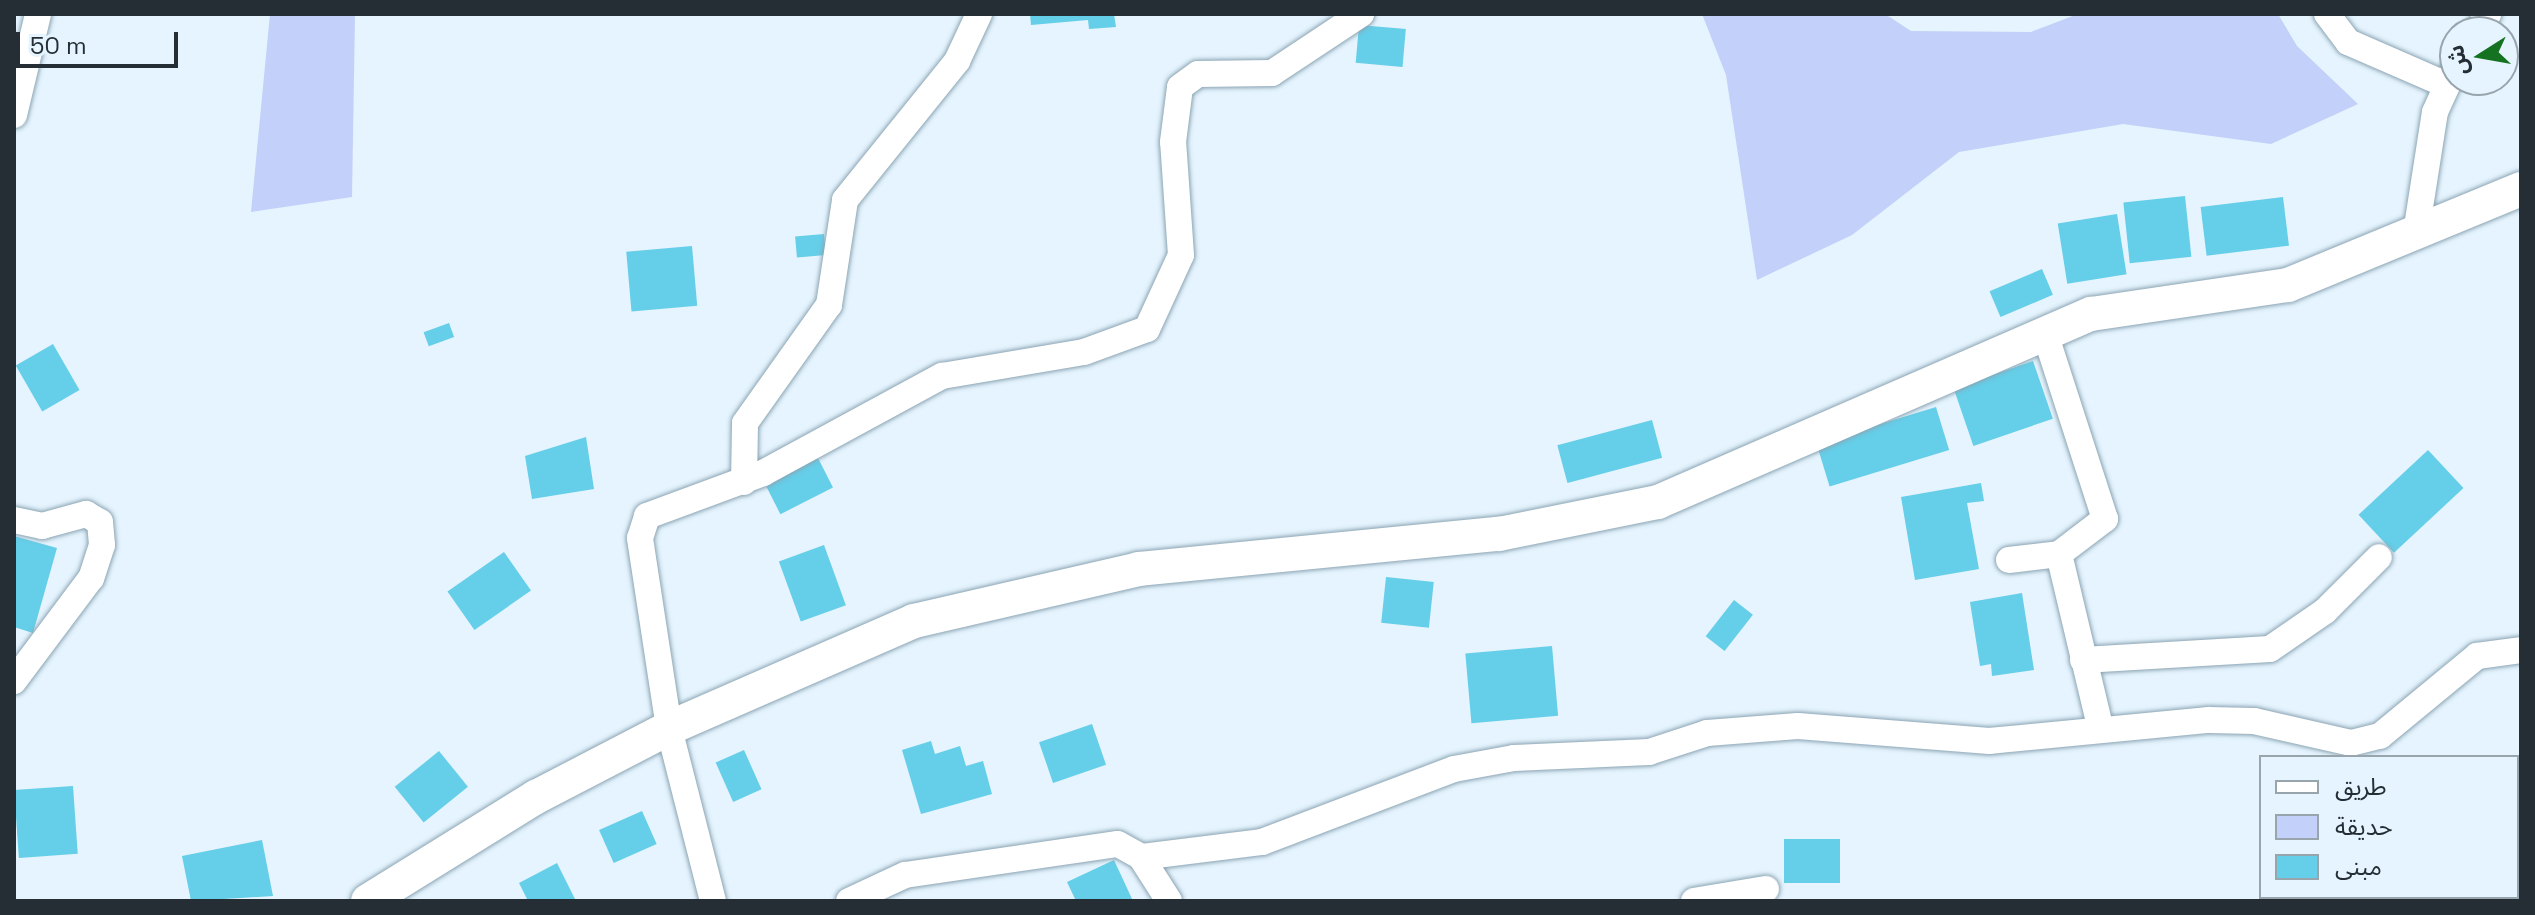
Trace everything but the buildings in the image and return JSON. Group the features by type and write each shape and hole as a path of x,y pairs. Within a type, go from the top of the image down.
{"main road":[{"path":"368,901 536,797 669,728 862,639 1058,584 1139,569 1499,534 1658,502 2045,333 2150,301 2288,285 2521,189"}],"street":[{"path":"14,115 38,14"},
{"path":"744,482 745,423 829,305 845,200 957,61 979,14"},
{"path":"713,901 669,728 642,526 662,509 744,482 942,376 1084,352 1147,329 1181,255 1173,142 1180,87 1198,74 1272,73 1361,14"},
{"path":"2327,14 2348,42 2439,72"},
{"path":"2416,233 2435,112 2442,96"},
{"path":"2009,560 2059,554 2105,519 2045,333"},
{"path":"14,520 42,526 86,514 100,522 102,545 91,578 14,681"},
{"path":"2059,554 2100,726"},
{"path":"2083,660 2270,649 2325,611 2379,557"},
{"path":"1141,857 1262,842 1454,769 1514,758 1649,752 1707,733 1798,726 1989,741 2100,726 2254,721 2351,743 2380,736 2477,656 2521,650"},
{"path":"849,901 905,875 1118,844 1141,857 1169,901"},
{"path":"1694,901 1766,889"}],"green space":[{"path":"270,14 355,14 352,197 251,212"},
{"path":"1702,14 1885,14 1911,31 2031,32 2078,14 2278,14 2297,46 2358,104 2271,144 2123,124 1959,152 1852,235 1757,280 1726,75"}]}
